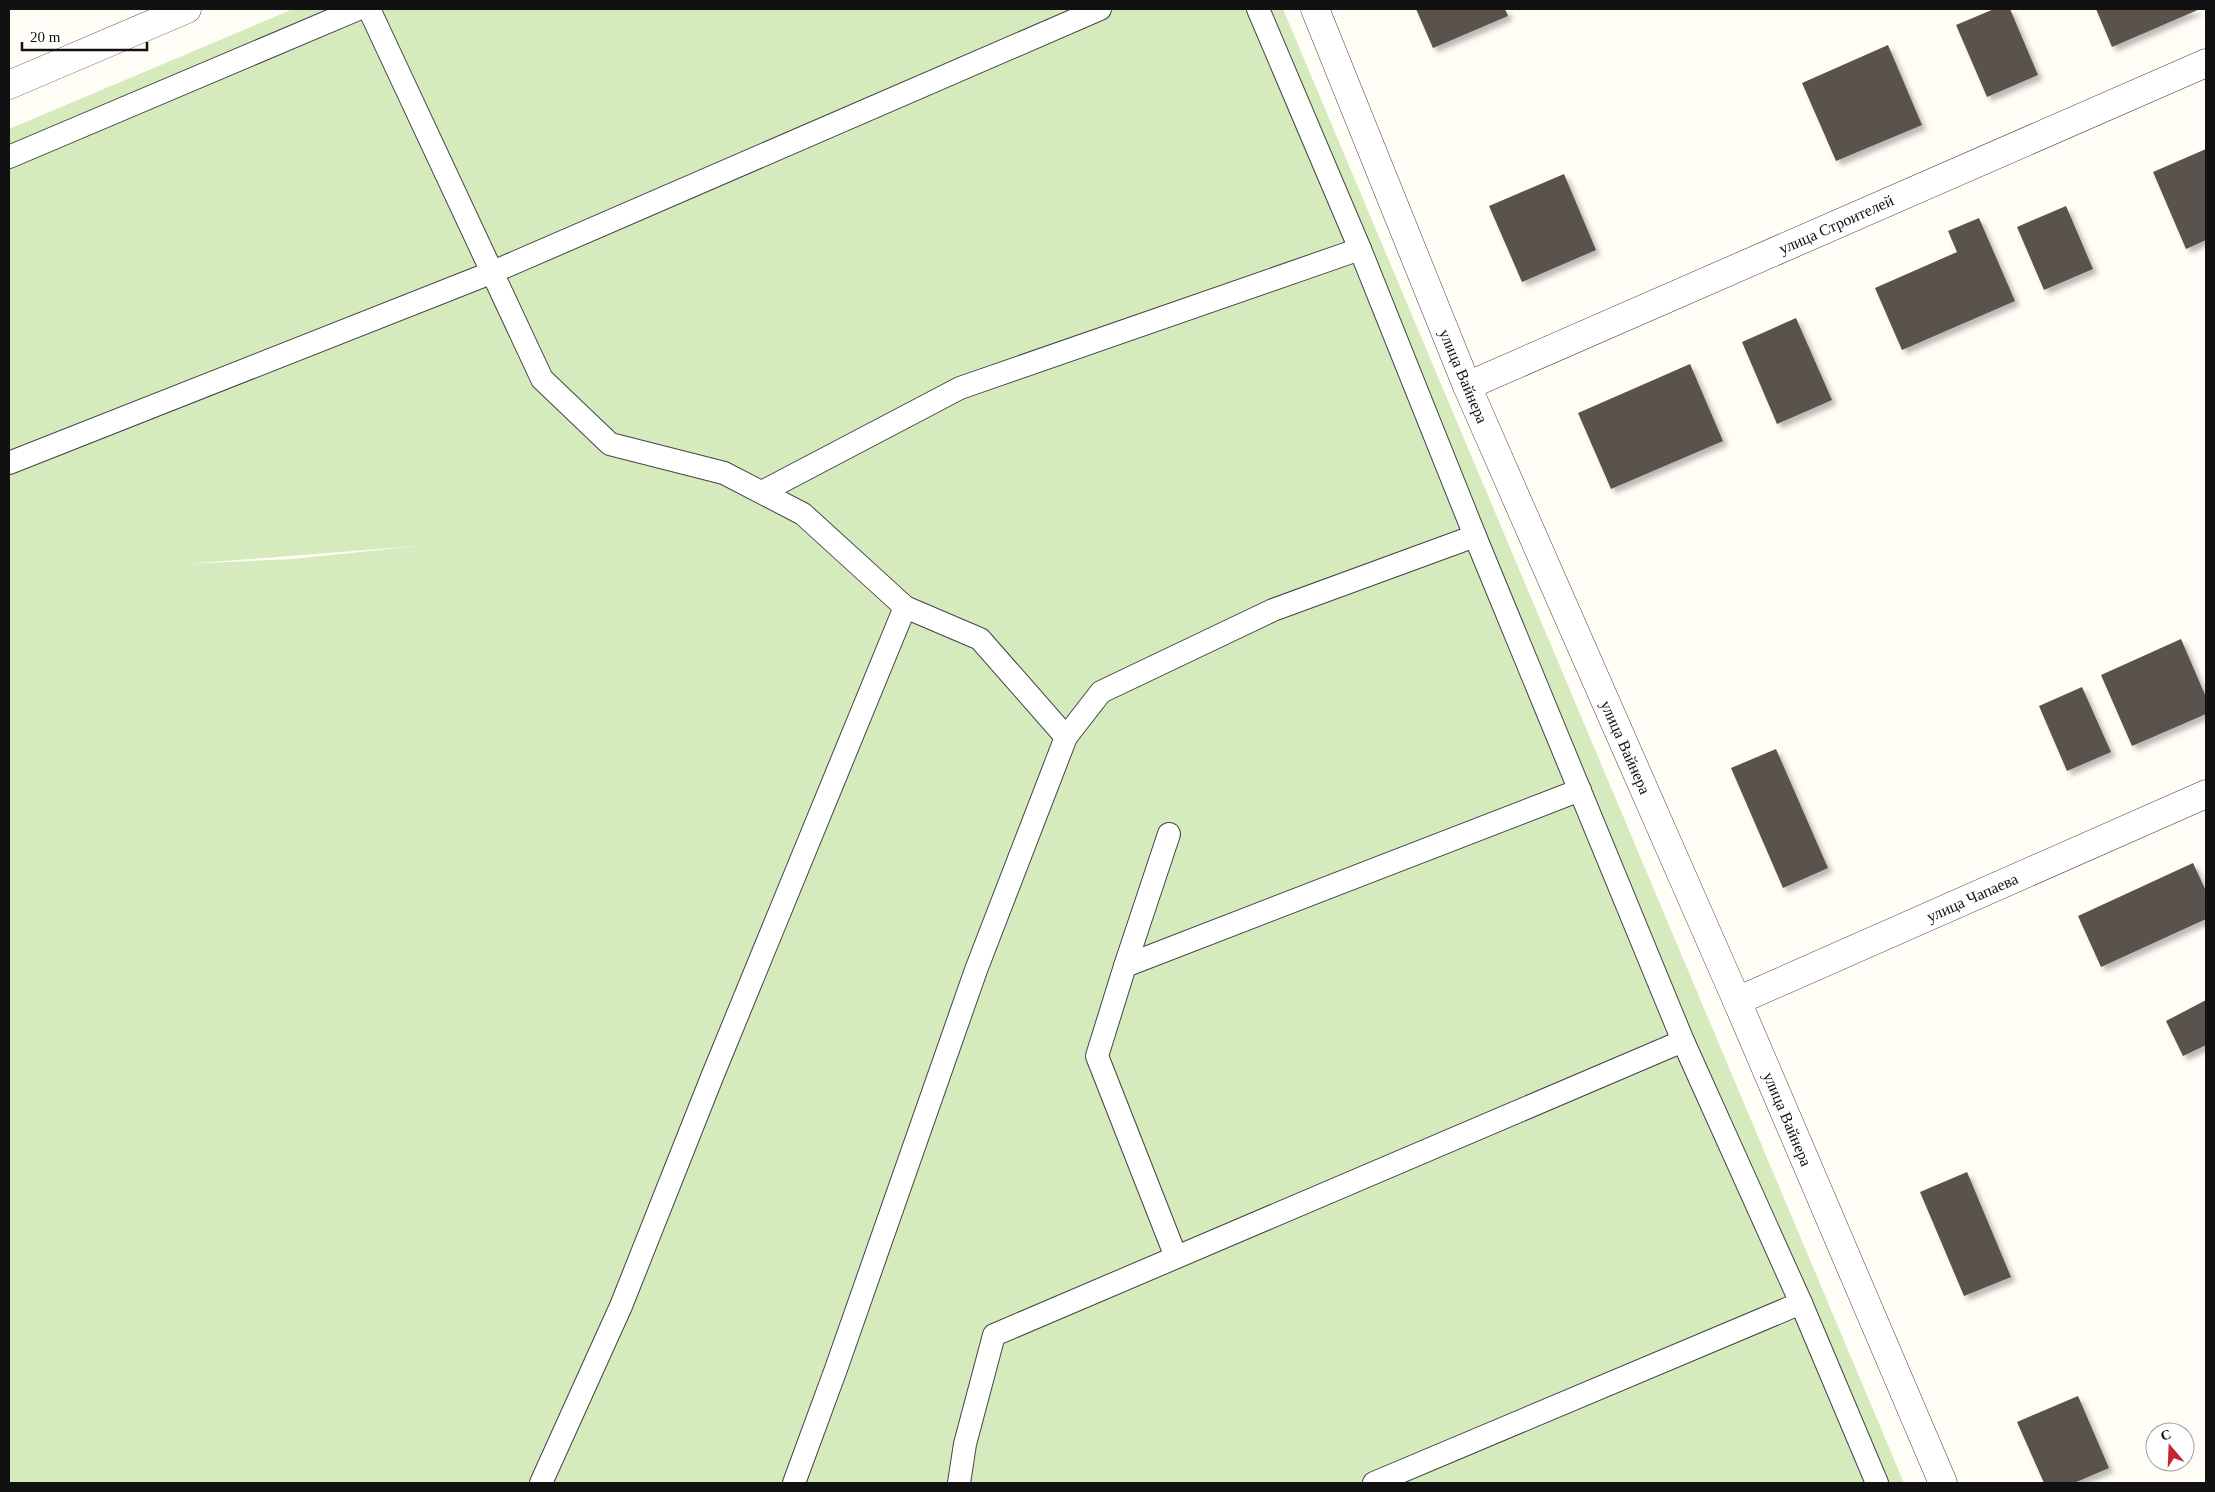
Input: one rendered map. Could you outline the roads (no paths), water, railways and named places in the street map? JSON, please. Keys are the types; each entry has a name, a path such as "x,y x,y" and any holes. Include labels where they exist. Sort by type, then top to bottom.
{"street":[{"path":"9,85 187,9"},
{"name":"улица Вайнера","path":"1315,9 1467,386 1737,1001 1943,1483"},
{"name":"улица Строителей","path":"1467,386 2206,63"},
{"name":"улица Чапаева","path":"1737,1001 2206,794"}],"lane":[{"path":"9,157 358,9"},
{"path":"369,9 542,378 610,444 724,473 803,514 905,607 980,639 1066,737"},
{"path":"9,463 492,272 1100,9"},
{"path":"1258,9 1360,249 1474,536 1684,1041 1801,1303 1877,1483"},
{"path":"762,492 960,388 1360,249"},
{"path":"794,1483 976,970 1066,737 1101,692 1273,610 1474,536"},
{"path":"542,1483 621,1306 712,1077 905,607"},
{"path":"1125,966 1580,790"},
{"path":"1168,834 1097,1056 1176,1257"},
{"path":"958,1483 994,1335 1684,1041"},
{"path":"1374,1483 1801,1303"}]}
